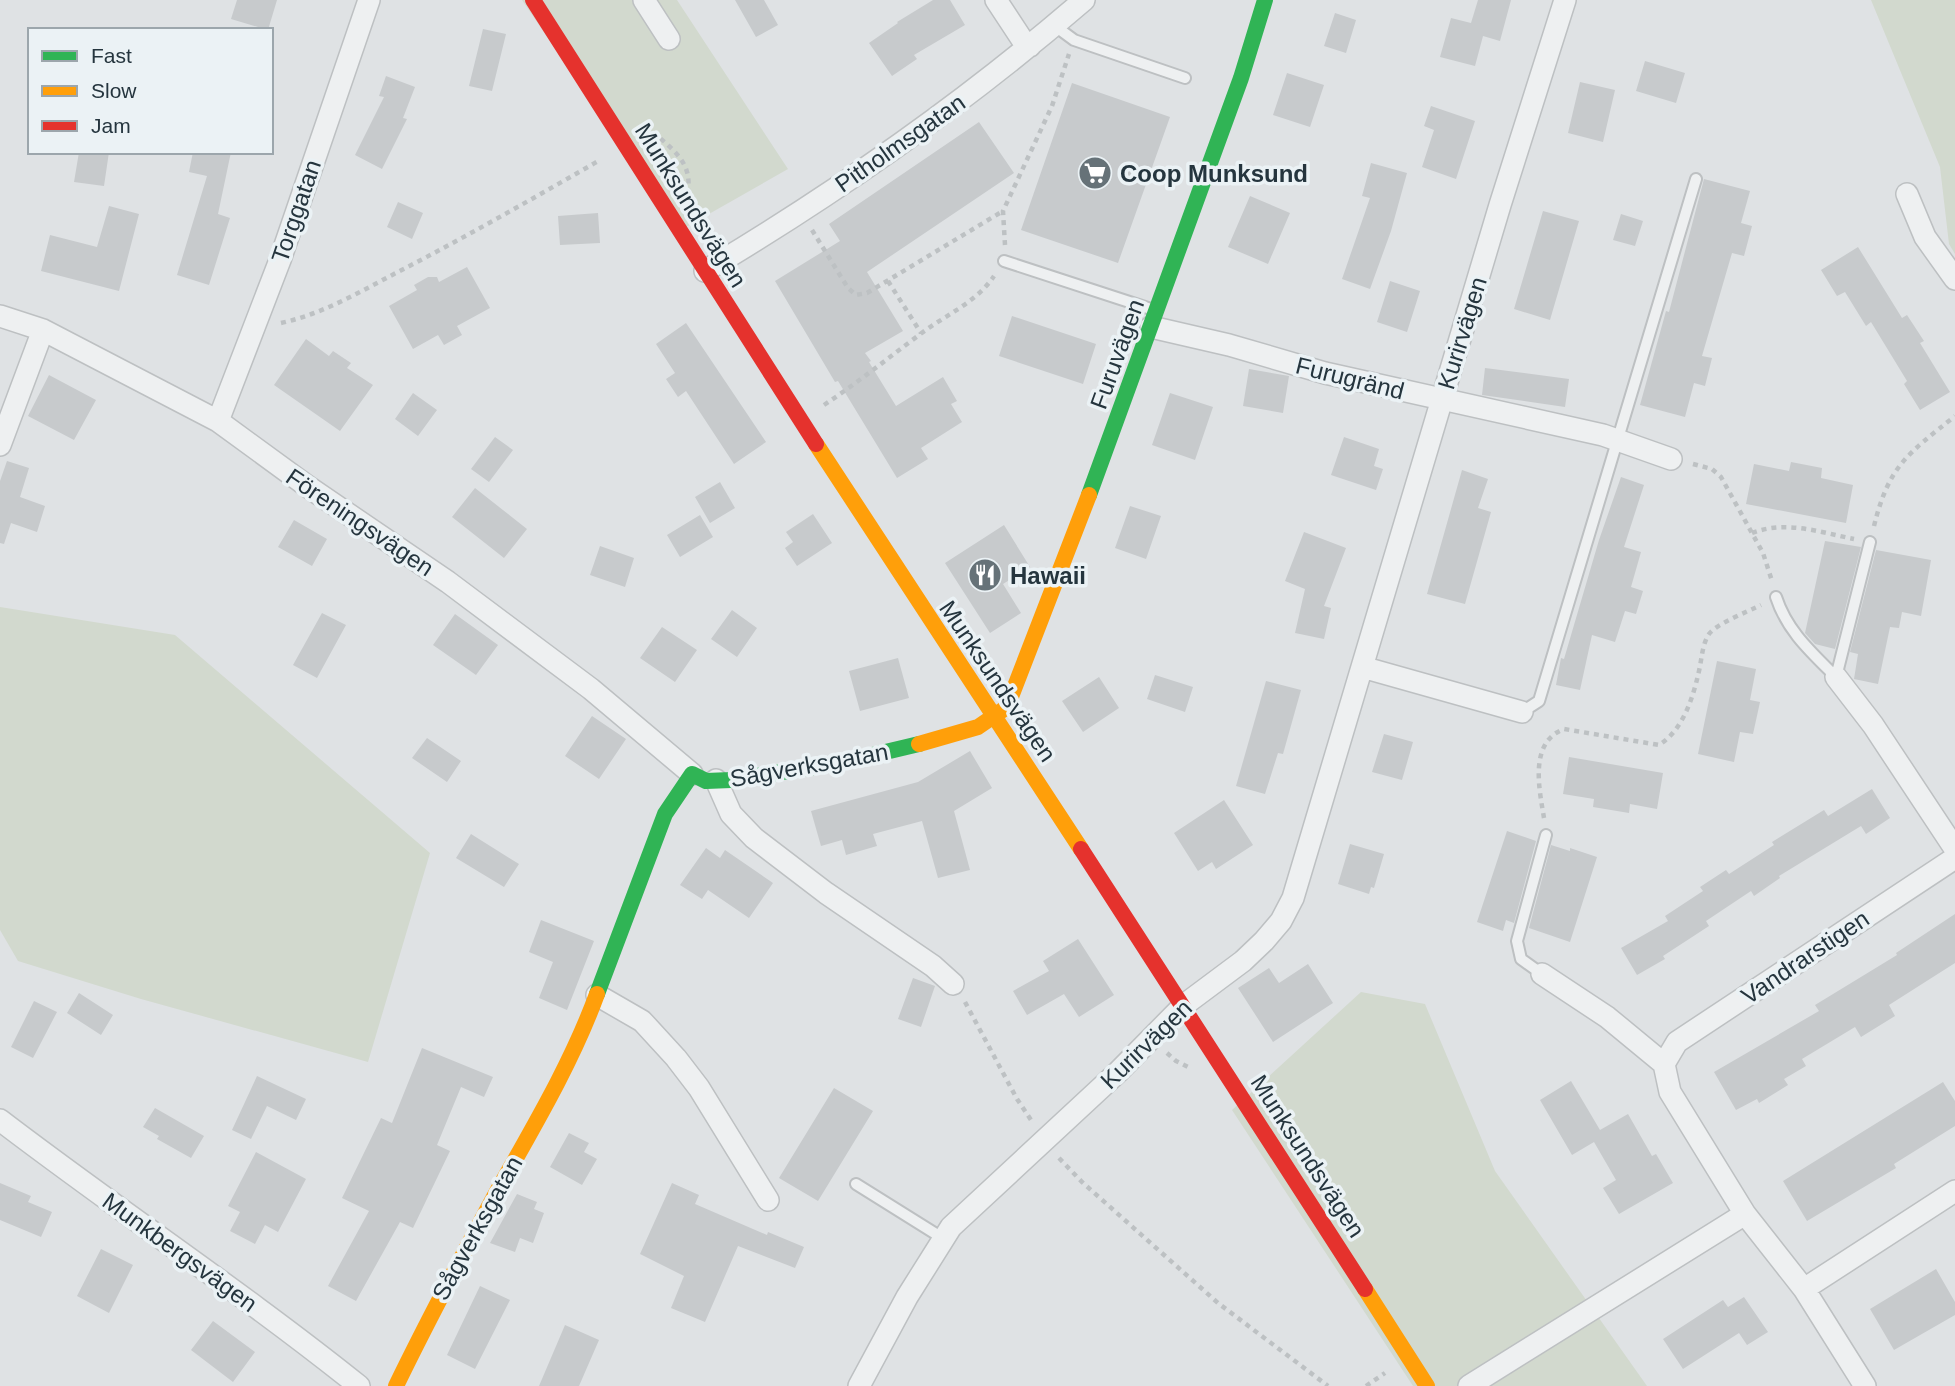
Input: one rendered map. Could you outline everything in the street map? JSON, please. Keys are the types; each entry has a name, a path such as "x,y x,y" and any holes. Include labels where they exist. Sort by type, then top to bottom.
{"street":[{"name":"Torggatan","path":"218,421 280,260 369,0"},
{"name":"Munksundsvägen","path":"533,0 800,421 1184,1005 1427,1386"},
{"path":"644,0 669,39"},
{"path":"996,0 1023,41 1030,46"},
{"name":"Pitholmsgatan","path":"705,271 800,212 914,135 1030,46 1084,0"},
{"name":"Furuvägen","path":"996,716 1007,707 1014,692 1154,319 1241,78 1265,0"},
{"name":"Kurirvägen","path":"859,1386 907,1297 951,1227 1118,1072 1184,1005 1242,961 1281,921 1293,898 1500,205 1565,0"},
{"path":"1907,194 1925,237 1955,279"},
{"name":"Föreningsvägen","path":"0,316 43,330 218,421 307,486 448,582 591,688 692,774"},
{"name":"Furugränd","path":"1154,319 1229,345 1325,373 1603,435 1671,459"},
{"path":"0,445 43,330"},
{"path":"1362,667 1522,712"},
{"path":"1836,677 1873,725 1955,849"},
{"name":"Sågverksgatan","path":"396,1386 441,1293 537,1121 589,1016 665,814 692,774 706,780 731,780 839,763 963,733 996,716"},
{"path":"716,780 731,814 754,838 826,893 933,966 953,984"},
{"name":"Vandrarstigen","path":"1664,1064 1677,1042 1955,858"},
{"path":"1542,974 1607,1017 1664,1064 1670,1092 1745,1214 1804,1289 1865,1386"},
{"path":"597,995 642,1021 676,1058 699,1088 768,1200"},
{"name":"Munkbergsvägen","path":"0,1120 123,1212 229,1286 359,1386"},
{"path":"1804,1289 1955,1191"},
{"path":"1469,1386 1745,1214"}],"lane":[{"path":"1055,26 1074,40 1185,78"},
{"path":"1522,712 1539,701 1696,179"},
{"path":"1004,261 1098,289 1154,319"},
{"path":"1836,677 1870,542"},
{"path":"1776,597 1787,624 1836,677"},
{"path":"1542,974 1521,959 1517,941 1546,835"},
{"path":"856,1184 944,1239"}],"path":[{"path":"800,421 860,382 921,333 985,290 1004,261 1003,211 1052,106 1074,40"},
{"path":"653,132 683,160 688,172 688,196"},
{"path":"253,329 297,320 338,303 501,217 604,157"},
{"path":"800,212 848,288 856,295 867,293 888,281 1003,211"},
{"path":"888,281 921,333"},
{"path":"1752,533 1770,527 1798,528 1870,542 1880,500 1894,471 1903,460 1955,416"},
{"path":"1546,835 1539,764 1544,744 1551,734 1564,729 1659,745 1671,738 1683,719 1694,689 1703,647 1710,632 1776,597 1768,566 1721,477 1703,466 1671,459"},
{"path":"953,984 1017,1099 1044,1140 1082,1182 1218,1303 1328,1386"}],"shaded area":[{"path":"522,0 677,0 788,169 679,231"},
{"path":"1871,0 1955,0 1955,254 1949,244 1940,167"},
{"path":"0,607 175,635 430,853 368,1062 141,999 18,961 0,930"},
{"path":"1361,992 1425,1004 1495,1171 1647,1386 1413,1386 1232,1110"}],"building":[{"path":"237,0 277,0 269,28 231,19"},
{"path":"735,0 764,0 778,25 756,37"},
{"path":"933,0 950,0 965,25 914,55 917,59 892,76 869,43"},
{"path":"1478,0 1511,0 1500,41 1483,36 1475,66 1440,57 1451,18 1471,23"},
{"path":"1335,13 1356,20 1346,53 1324,46"},
{"path":"483,29 506,34 492,91 469,86"},
{"path":"1645,61 1685,73 1676,103 1636,91"},
{"path":"1287,73 1324,85 1310,127 1273,115"},
{"path":"386,76 415,87 403,118 407,119 382,169 355,155 384,97 379,96"},
{"path":"1580,82 1615,90 1603,142 1568,133"},
{"name":"Coop Munksund","path":"1072,83 1170,117 1118,263 1021,230"},
{"path":"1431,106 1475,121 1456,179 1422,167 1434,130 1424,126"},
{"path":"979,122 1014,173 867,272 903,331 865,353 896,406 943,377 957,401 951,404 962,422 921,448 928,459 897,478 838,381 835,382 775,281 840,241 829,224"},
{"path":"79,154 109,154 104,186 74,182"},
{"path":"193,154 231,154 218,214 230,218 209,285 177,275 207,176 189,172"},
{"path":"1371,163 1407,173 1391,231 1370,289 1342,279 1370,198 1362,196"},
{"path":"1704,179 1750,191 1741,223 1752,226 1744,256 1732,253 1702,356 1712,358 1705,386 1694,383 1685,417 1640,405 1666,311 1669,312"},
{"path":"1250,196 1290,213 1268,264 1228,247"},
{"path":"398,202 423,213 412,239 387,227"},
{"path":"109,206 139,214 119,291 41,271 50,235 97,247"},
{"path":"1543,211 1579,221 1550,320 1514,309"},
{"path":"598,213 600,243 560,245 558,216"},
{"path":"1621,214 1643,221 1635,246 1613,240"},
{"path":"1858,247 1902,318 1907,315 1924,341 1920,343 1950,392 1920,410 1904,384 1907,381 1871,322 1866,326 1845,292 1837,296 1821,270"},
{"path":"467,267 490,308 457,326 462,335 444,345 438,335 413,349 389,306 417,290 414,285 428,277 437,277 439,282"},
{"path":"1390,281 1420,291 1407,332 1377,322"},
{"path":"1012,316 1096,344 1083,384 999,356"},
{"path":"686,323 766,442 734,464 686,391 678,397 666,379 675,373 656,344"},
{"path":"306,339 329,356 333,351 351,363 347,368 373,385 340,431 274,385"},
{"path":"1485,368 1569,379 1565,407 1482,395"},
{"path":"1249,369 1289,376 1283,413 1243,406"},
{"path":"49,375 96,400 74,440 28,416"},
{"path":"413,393 437,410 418,436 395,419"},
{"path":"1170,393 1213,407 1195,460 1152,445"},
{"path":"495,437 513,450 489,482 471,469"},
{"path":"1344,437 1379,449 1374,466 1383,469 1376,490 1331,475"},
{"path":"7,461 29,468 20,497 45,506 37,532 11,523 4,544 0,543 0,481"},
{"path":"1791,462 1822,468 1821,478 1853,485 1846,523 1746,504 1754,464 1789,471"},
{"path":"1462,470 1488,479 1478,508 1491,512 1465,604 1427,594"},
{"path":"1621,477 1644,485 1624,547 1641,552 1631,587 1643,591 1636,614 1625,611 1615,642 1592,635 1580,690 1556,685 1561,658 1564,659 1599,540"},
{"path":"720,482 735,508 710,523 695,497"},
{"path":"475,488 527,529 504,558 452,517"},
{"path":"1130,506 1161,516 1146,559 1115,548"},
{"path":"813,514 832,543 797,566 785,548 793,542 786,532"},
{"path":"700,515 713,537 680,557 667,535"},
{"path":"294,520 327,539 312,566 278,547"},
{"name":"Hawaii","path":"1004,525 1030,567 1003,584 1021,613 990,633 945,563"},
{"path":"1304,532 1346,548 1324,606 1331,608 1324,639 1295,633 1305,589 1285,581"},
{"path":"1825,541 1861,547 1835,649 1815,644 1805,633"},
{"path":"600,546 634,558 625,587 590,575"},
{"path":"1876,550 1931,560 1921,616 1902,612 1899,628 1890,627 1878,684 1854,679 1858,654 1850,652"},
{"path":"732,610 757,628 737,657 711,639"},
{"path":"322,613 346,625 317,678 293,665"},
{"path":"455,614 498,645 476,675 433,645"},
{"path":"662,627 697,650 675,682 640,658"},
{"path":"898,658 909,698 860,711 849,671"},
{"path":"1717,661 1756,669 1750,700 1760,702 1753,734 1740,732 1734,762 1698,754"},
{"path":"1155,675 1193,687 1185,712 1147,699"},
{"path":"1099,677 1119,708 1083,732 1062,701"},
{"path":"1266,681 1301,690 1283,754 1278,753 1265,794 1236,786"},
{"path":"592,716 626,739 599,779 565,756"},
{"path":"1384,734 1413,742 1402,780 1372,772"},
{"path":"427,738 461,761 447,782 412,758"},
{"path":"970,751 992,788 954,811 970,870 938,878 922,821 873,834 877,846 846,855 842,840 821,846 811,811 918,782"},
{"path":"1569,757 1663,773 1657,809 1630,804 1629,813 1593,807 1594,799 1563,794"},
{"path":"1872,789 1890,818 1866,834 1861,826 1779,876 1780,878 1754,896 1751,891 1706,921 1709,926 1663,956 1665,959 1637,975 1621,948 1668,921 1665,916 1703,891 1700,887 1726,870 1729,874 1774,845 1772,842 1824,810 1828,816"},
{"path":"1224,800 1253,845 1216,869 1212,862 1198,871 1174,833"},
{"path":"1507,831 1536,841 1514,923 1506,920 1503,931 1477,922"},
{"path":"471,834 519,864 504,887 456,858"},
{"path":"1350,844 1384,854 1374,888 1371,887 1369,894 1338,884"},
{"path":"1551,845 1597,857 1570,942 1529,928"},
{"path":"706,848 720,858 725,850 773,883 749,918 708,890 702,899 680,885"},
{"path":"1955,914 1955,963 1889,1005 1895,1016 1861,1037 1855,1027 1802,1059 1806,1066 1784,1079 1788,1085 1759,1103 1757,1099 1736,1110 1714,1072 1819,1011 1815,1005 1897,955 1896,953"},
{"path":"541,920 594,941 567,1010 539,998 553,962 529,952"},
{"path":"1078,939 1114,995 1079,1017 1064,994 1027,1015 1013,991 1049,971 1043,961"},
{"path":"1308,964 1333,1003 1273,1042 1238,988 1269,968 1279,983"},
{"path":"913,978 935,986 921,1027 898,1019"},
{"path":"79,993 113,1015 101,1035 67,1013"},
{"path":"34,1001 57,1012 33,1058 11,1047"},
{"path":"422,1048 493,1077 484,1097 461,1087 437,1145 450,1151 413,1228 400,1222 356,1301 328,1286 369,1211 342,1198 381,1118 392,1123"},
{"path":"257,1076 306,1099 296,1120 267,1106 251,1139 232,1130"},
{"path":"1571,1081 1600,1130 1628,1114 1652,1156 1656,1154 1673,1183 1619,1214 1603,1188 1616,1180 1594,1142 1572,1155 1540,1100"},
{"path":"1943,1082 1955,1101 1955,1126 1894,1164 1896,1168 1807,1221 1783,1181"},
{"path":"834,1088 873,1111 818,1201 779,1178"},
{"path":"155,1108 204,1136 191,1158 157,1139 159,1136 143,1127"},
{"path":"569,1133 589,1143 584,1152 597,1159 582,1185 550,1167"},
{"path":"256,1152 306,1179 278,1232 265,1225 255,1244 230,1231 240,1212 228,1206"},
{"path":"0,1183 31,1196 28,1202 52,1212 41,1237 0,1220"},
{"path":"672,1183 699,1195 695,1204 767,1235 768,1232 804,1247 795,1268 738,1246 705,1322 671,1308 684,1276 640,1254"},
{"path":"517,1194 537,1202 534,1209 544,1213 533,1243 520,1238 515,1252 490,1243"},
{"path":"101,1249 133,1265 109,1313 77,1296"},
{"path":"1936,1269 1955,1302 1955,1315 1894,1350 1870,1309"},
{"path":"480,1286 510,1300 475,1369 447,1355"},
{"path":"1744,1297 1768,1332 1747,1345 1739,1333 1683,1369 1663,1339 1723,1300 1728,1307"},
{"path":"213,1321 255,1352 233,1382 191,1350"},
{"path":"565,1325 599,1340 579,1386 539,1386"}],"traffic: fast":[{"path":"1089,495 1241,78 1265,0"},
{"path":"597,994 665,814 692,774 706,781 731,780 839,763 919,744"}],"traffic: slow":[{"path":"816,444 1081,849"},
{"path":"919,744 978,727 1007,707 1089,495"},
{"path":"396,1386 469,1244 563,1072 597,994"},
{"path":"1365,1289 1427,1386"}],"traffic: jam":[{"path":"533,0 816,444"},
{"path":"1081,849 1365,1289"}],"place":[{"name":"Coop Munksund","path":"1095,173"},
{"name":"Hawaii","path":"985,575"}]}
